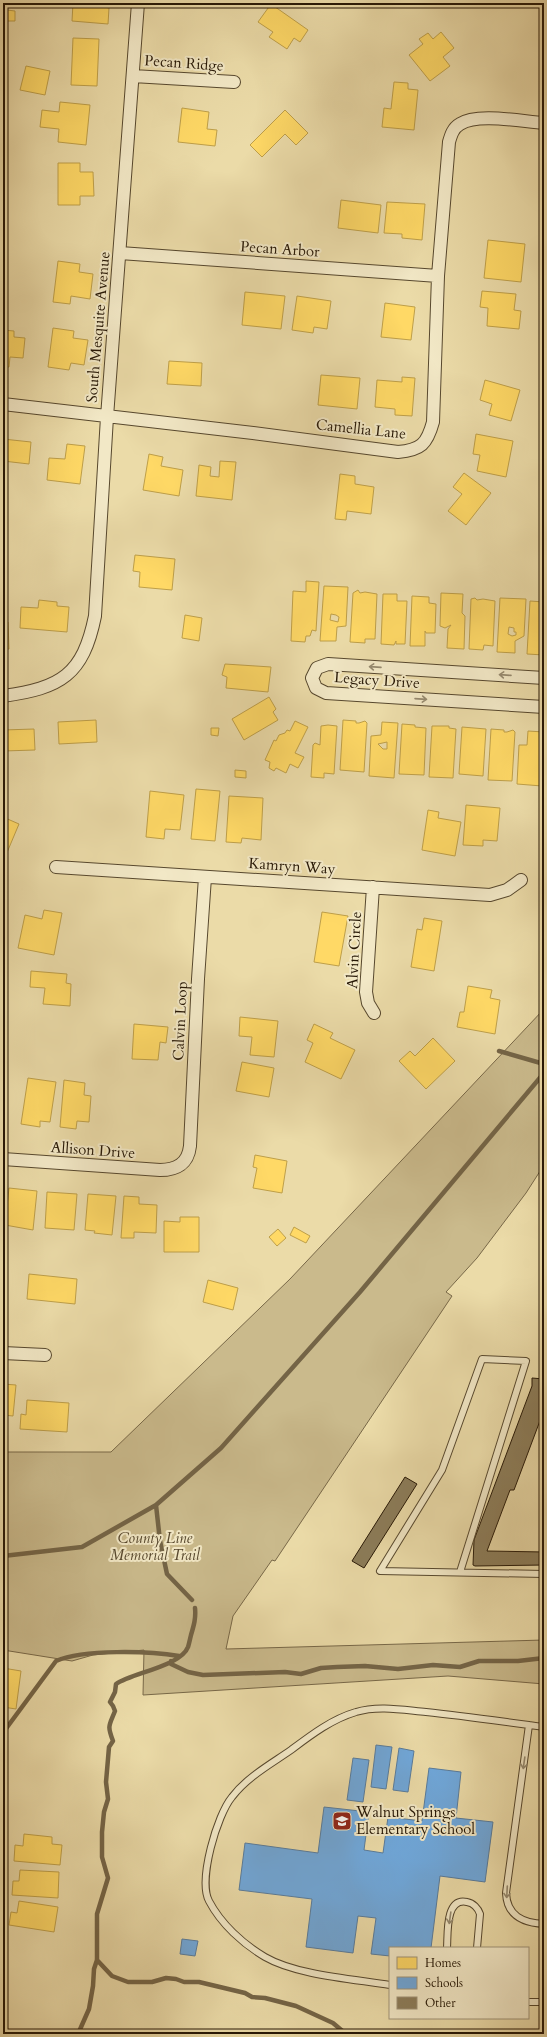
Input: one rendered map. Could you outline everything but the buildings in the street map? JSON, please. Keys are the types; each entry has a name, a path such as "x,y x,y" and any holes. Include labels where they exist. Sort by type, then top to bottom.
{"street":[{"name":"South Mesquite Avenue","path":"3,696 29,692 53,684 73,669 90,639 97,602 107,417 138,3"},
{"name":"Pecan Ridge","path":"133,76 234,82"},
{"name":"Camellia Lane","path":"3,404 253,433 398,452 416,449 423,444 428,437 433,422 438,276 448,142 451,134 460,124 473,119 544,123"},
{"name":"Pecan Arbor","path":"120,254 438,276"},
{"name":"Legacy Drive","path":"544,678 328,664 317,668 312,678 316,688 326,693 544,707"},
{"name":"Kamryn Way","path":"56,867 490,895 507,890 521,880"},
{"name":"Calvin Loop","path":"181,1165 189,1152 190,1146 198,979 205,877"},
{"name":"Alvin Circle","path":"373,887 366,992 368,1003 374,1013"},
{"name":"Allison Drive","path":"3,1159 160,1170 175,1169 181,1165"},
{"path":"3,1353 45,1355"}],"lane":[{"path":"460,1572 526,1361 482,1360 442,1470 380,1571 544,1574"},
{"path":"389,1984 292,1969 264,1957 243,1942 220,1917 208,1900 206,1882 212,1841 222,1813 231,1798 243,1784 323,1727 356,1712 368,1709 411,1711 544,1727"},
{"path":"529,1725 506,1893 507,1904 513,1913 524,1922 544,1924"},
{"path":"447,1947 450,1912 454,1905 459,1901 468,1902 478,1909 480,1914 477,1947"},
{"path":"529,2002 544,2002"}],"green space":[{"name":"County Line Memorial Trail","path":"544,1009 544,1165 526,1193 477,1258 446,1292 452,1296 275,1561 272,1560 233,1616 226,1649 544,1640 544,1684 448,1676 143,1695 144,1650 93,1655 72,1661 3,1650 3,1452 111,1452 290,1279"}],"waterway":[{"path":"499,1051 544,1064"},
{"path":"3,1556 82,1547 156,1505 221,1448 360,1292 544,1073"},
{"path":"156,1505 160,1541 167,1574 192,1600"},
{"path":"78,2034 89,2009 94,1969 97,1960 97,1914 108,1878 102,1857 102,1832 104,1812 108,1799 106,1782 109,1747 113,1741 110,1726 115,1711 110,1702 115,1692 116,1684 166,1664 184,1654 188,1647 193,1628 195,1608"},
{"path":"5,1730 56,1661 83,1654 117,1652 179,1656"},
{"path":"171,1661 171,1664 188,1672 203,1675 285,1672 301,1674 321,1668 365,1666 398,1669 433,1665 460,1667 479,1661 518,1661 544,1658"},
{"path":"97,1960 112,1976 128,1982 152,1982 166,1978 184,1982 199,1982 245,1993 252,1997 265,1998 296,2006 333,2023 346,2034"}],"place":[{"name":"Walnut Springs Elementary School","path":"342,1821"}]}
